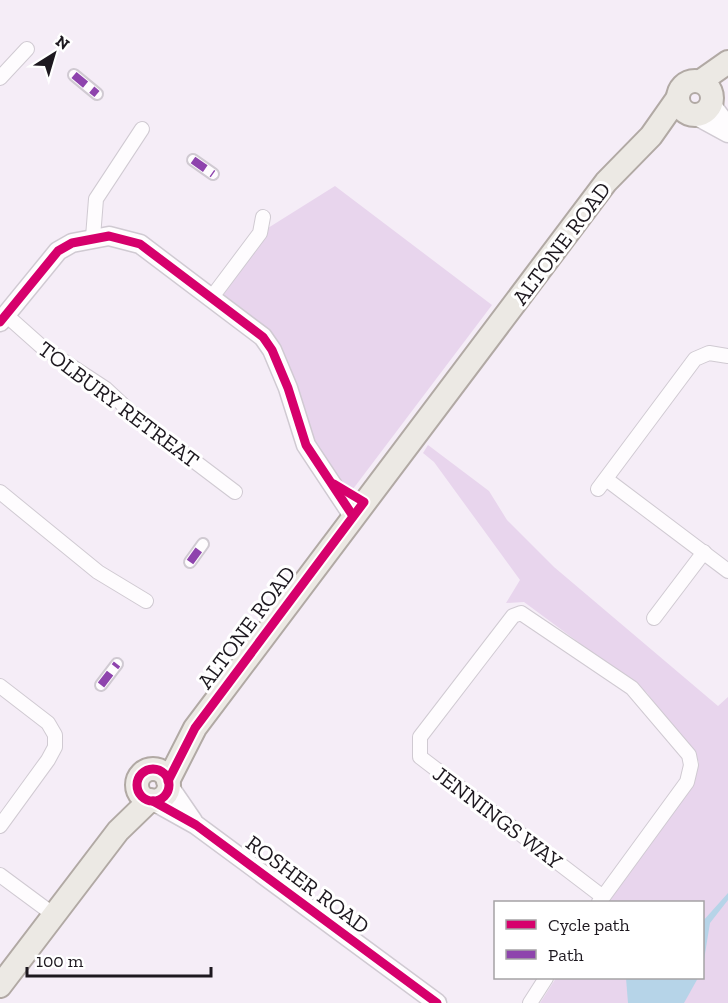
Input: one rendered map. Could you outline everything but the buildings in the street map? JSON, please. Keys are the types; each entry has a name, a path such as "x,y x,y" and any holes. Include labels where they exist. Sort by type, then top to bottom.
{"main road":[{"name":"ALTONE ROAD","path":"698,101 728,62"},
{"name":"ALTONE ROAD","path":"0,986 118,831 155,787 195,728 358,509 606,182 651,136 698,101 728,71"}],"street":[{"path":"0,78 27,49"},
{"path":"74,75 98,94"},
{"path":"698,101 728,127"},
{"path":"698,101 728,133"},
{"path":"93,237 96,199 142,129"},
{"path":"193,160 213,174"},
{"path":"212,297 260,233 263,217"},
{"path":"3,319 58,251 72,243 93,237 109,236 140,244 252,326 272,350 288,388 306,445 334,484 358,509"},
{"name":"TOLBURY RETREAT","path":"3,319 106,389 136,417 235,492"},
{"path":"728,356 709,353 695,359 602,484 704,552 728,571"},
{"path":"0,492 74,554 146,601"},
{"path":"190,562 203,544"},
{"path":"654,618 704,552"},
{"name":"JENNINGS WAY","path":"521,613 632,688 665,724 689,755 691,765 687,782 601,900 420,757 420,737 513,616 521,613"},
{"path":"101,685 117,664"},
{"path":"0,686 48,723 55,735 54,747 48,760 0,826"},
{"name":"ROSHER ROAD","path":"155,787 196,825 437,1003"},
{"path":"0,875 54,915"},
{"path":"530,1003 545,979"}],"shaded area":[{"path":"335,186 492,305 350,493 334,484 278,364 212,297 260,233"},
{"path":"428,445 489,491 507,520 554,567 718,706 728,697 728,1003 540,1003 555,979 704,979 704,901 606,901 694,780 699,762 647,693 524,602 506,603 520,580 434,462 423,453"}],"water":[{"path":"728,893 728,900 710,923 704,960 704,920"},
{"path":"626,979 697,979 684,1003 628,1003"}],"marked path":[{"path":"74,75 97,94"},
{"path":"193,160 213,174"},
{"path":"190,562 203,544"},
{"path":"101,685 117,664"}],"cycle path":[{"path":"0,322 58,251 72,243 109,236 140,244 263,337 272,350 288,388 306,445 353,516"},
{"path":"168,781 195,728 364,502 334,484"},
{"path":"153,769 164,774 169,785 164,796 153,801 142,796 137,785 142,774 153,769"},
{"path":"153,801 196,825 437,1003"}]}
